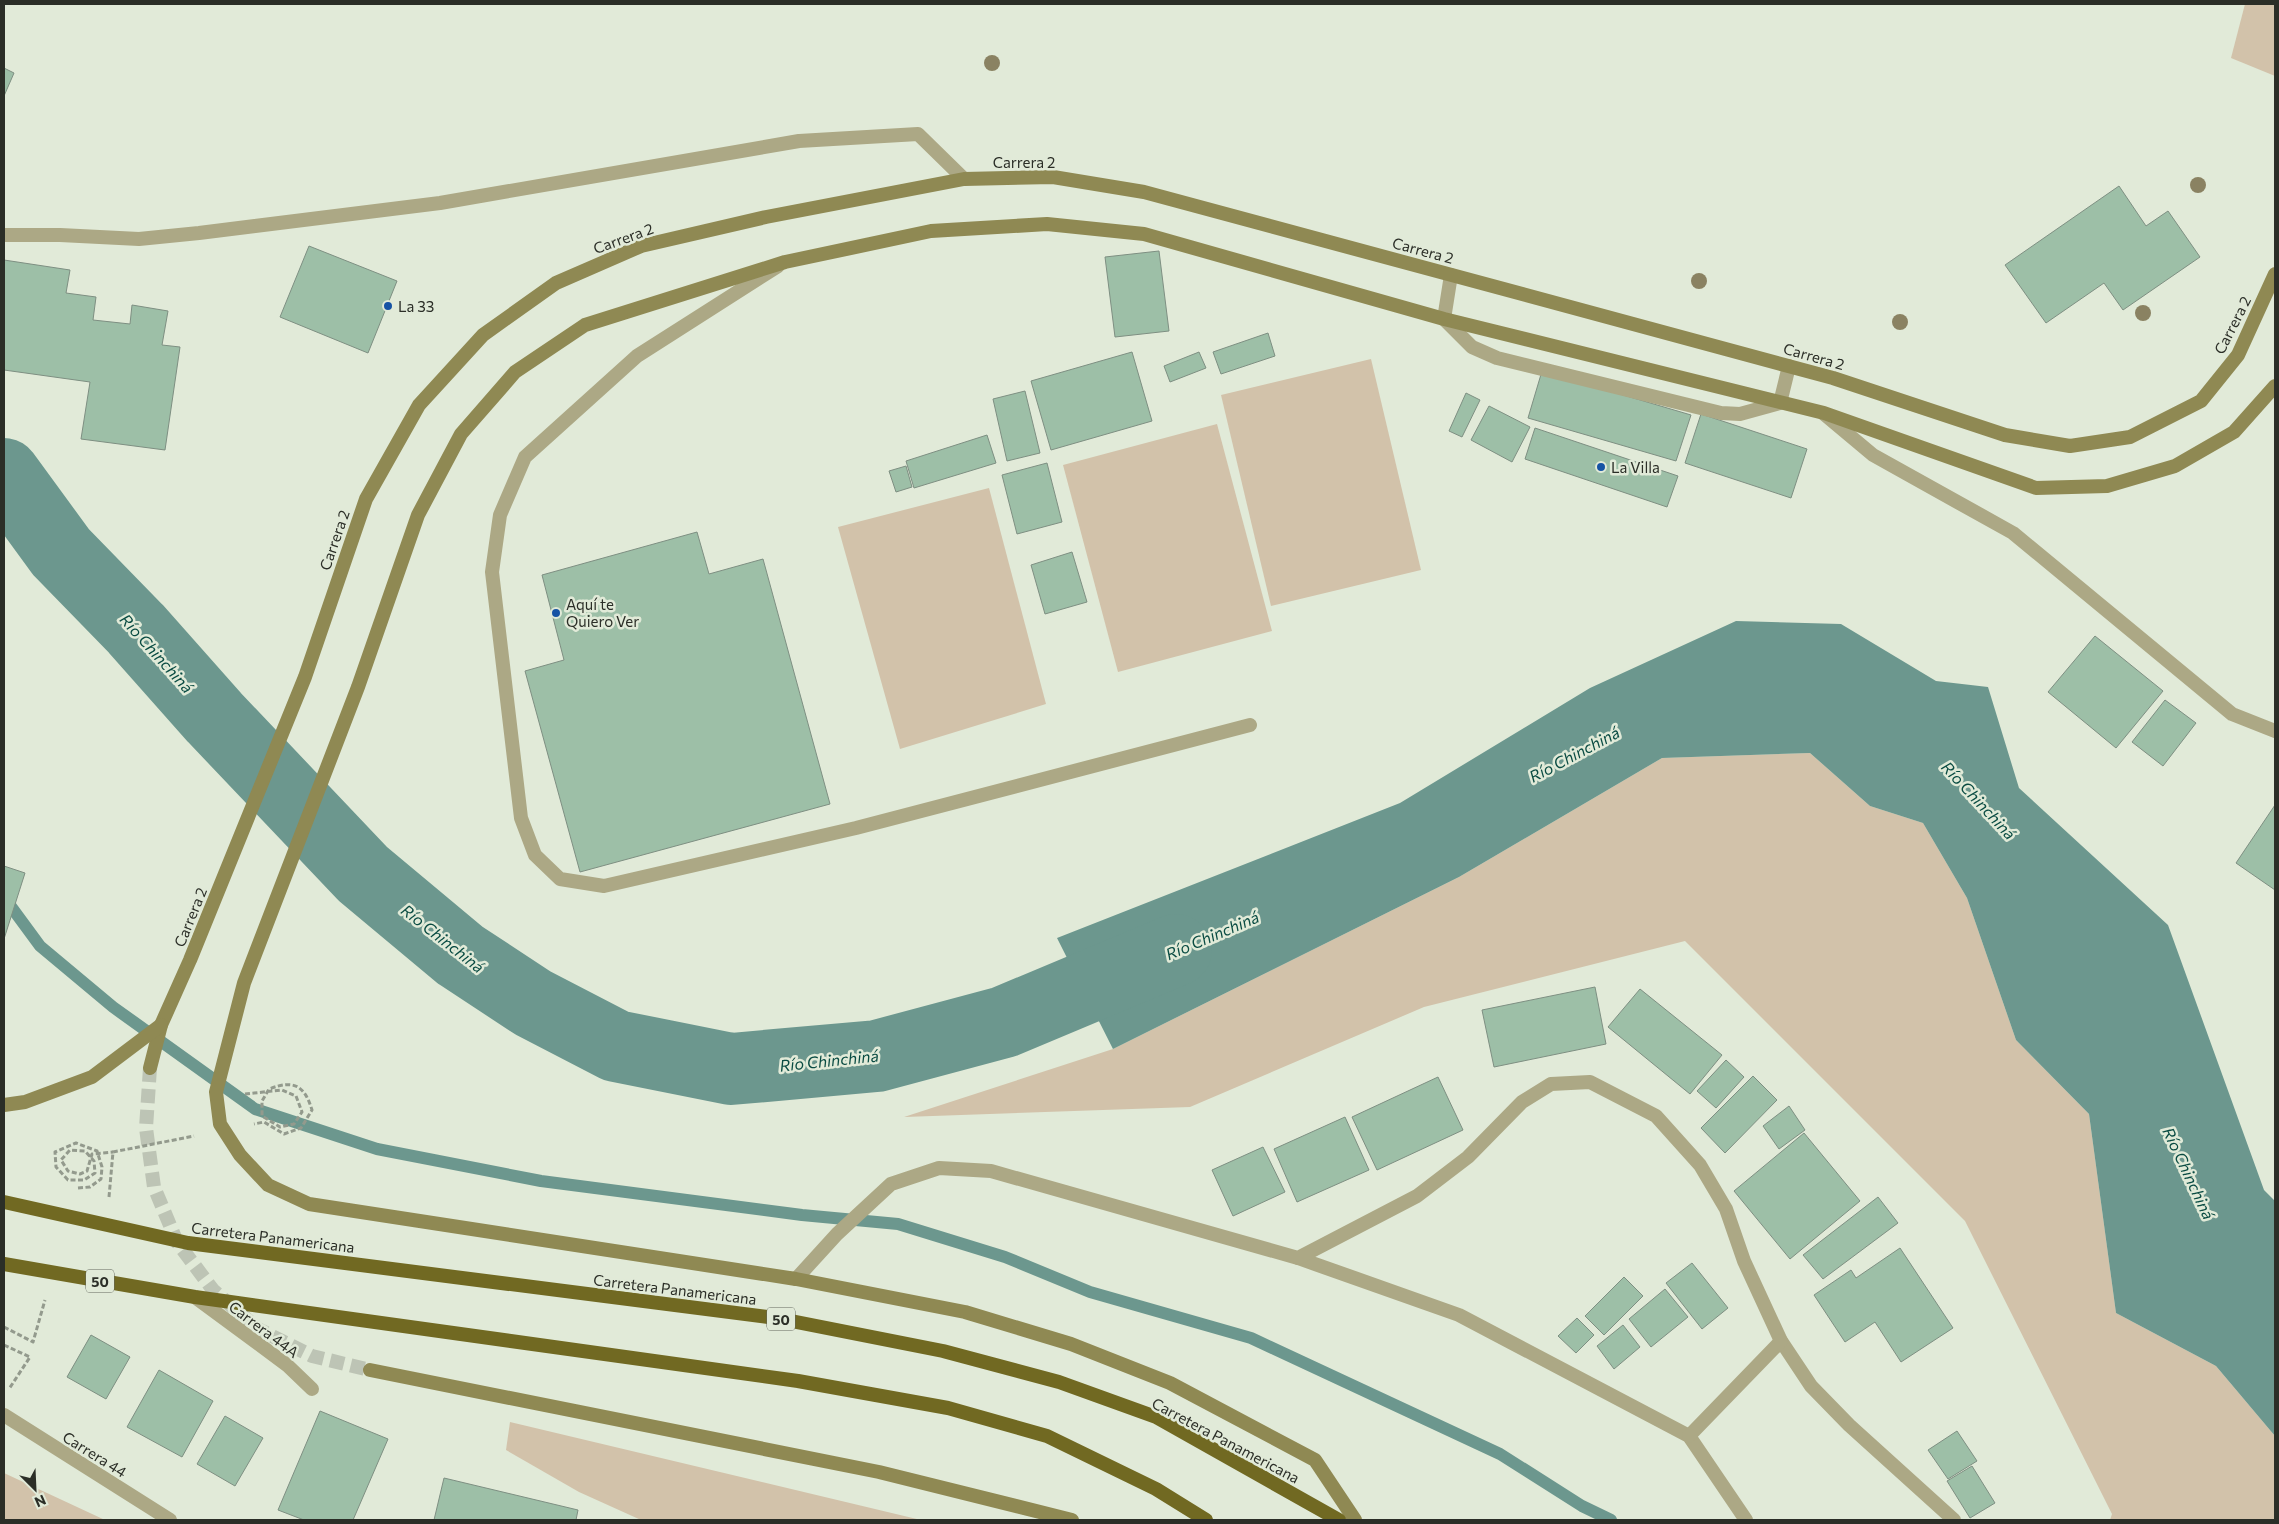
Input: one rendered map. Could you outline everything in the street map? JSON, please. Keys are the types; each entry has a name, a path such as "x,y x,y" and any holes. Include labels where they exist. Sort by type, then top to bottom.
{"highway":[{"name":"Carretera Panamericana","path":"4,1202 188,1243 776,1318 944,1351 1059,1382 1156,1417 1339,1520"},
{"name":"50","path":"4,1264 195,1297 788,1380 948,1408 1047,1436 1156,1489 1206,1520"}],"main road":[{"name":"Carrera 2","path":"150,1068 161,1025 190,960 304,677 366,499 419,405 483,335 556,283 641,246 766,216 964,179 1053,176 1144,192 1833,378 2004,436 2070,446 2130,437 2201,401 2238,355 2275,274"},
{"path":"1355,1520 1315,1460 1170,1383 1071,1344 965,1312 796,1279 309,1204 268,1185 240,1155 220,1124 216,1092 244,983 358,687 418,515 461,434 515,372 585,325 785,262 931,232 1047,224 1144,234 1444,319 1824,413 2036,488 2107,486 2175,466 2234,432 2275,386"},
{"path":"4,1105 25,1102 92,1077 161,1025"},
{"path":"370,1370 879,1472 1072,1520"}],"street":[{"path":"4,235 60,235 140,239 199,233 440,203 799,141 849,138 918,134 964,179"},
{"path":"785,262 630,363 525,457 500,515 492,572 521,818 535,854 560,879 604,886 856,828 1250,725"},
{"path":"1451,275 1444,319 1472,347 1506,361 1721,413 1740,414 1780,403 1788,366"},
{"path":"1824,413 1873,455 2013,533 2232,714 2275,731"},
{"path":"1298,1258 1417,1196 1468,1157 1522,1102 1551,1084 1590,1082 1656,1116 1700,1165 1726,1209 1744,1261 1781,1341 1811,1386 1850,1425 1954,1520"},
{"path":"796,1279 837,1234 891,1184 939,1168 991,1171 1298,1258 1459,1315 1689,1436 1746,1520"},
{"name":"Carrera 44A","path":"195,1297 287,1365 312,1389"},
{"path":"1689,1436 1781,1341"},
{"name":"Carrera 44","path":"4,1415 170,1520"}],"path":[{"path":"217,1097 282,1090"},
{"path":"80,1174 87,1171 92,1154 112,1152"},
{"path":"4,1327 33,1342"},
{"path":"4,1345 30,1357 4,1398"}],"shaded area":[{"path":"2245,4 2275,4 2275,76 2231,58"},
{"path":"1371,359 1421,570 1271,606 1221,395"},
{"path":"1217,424 1272,631 1118,672 1063,465"},
{"path":"989,488 1046,704 900,749 838,527"},
{"path":"1810,753 1870,806 1923,823 1967,898 2016,1040 2089,1114 2116,1313 2216,1366 2275,1436 2275,1520 2110,1520 2112,1514 1965,1221 1685,941 1424,1007 1190,1107 904,1117 1113,1049 1459,877 1662,758"},
{"path":"510,1422 921,1520 641,1520 579,1492 506,1450"},
{"path":"4,1473 105,1520 4,1520"}],"water":[{"path":"1736,621 1841,624 1936,681 1988,687 2019,788 2168,925 2264,1190 2275,1201 2275,1436 2216,1366 2116,1313 2089,1114 2016,1040 1967,898 1923,823 1870,806 1810,753 1662,758 1459,877 1113,1049 1057,938 1400,803 1590,688"}],"building":[{"path":"4,68 14,73 4,96"},
{"path":"2119,186 2146,226 2168,211 2200,257 2123,310 2104,283 2046,323 2005,265"},
{"path":"309,246 397,281 368,353 280,317"},
{"path":"1159,251 1169,331 1115,337 1105,257"},
{"path":"4,260 70,270 66,293 96,297 93,320 130,324 132,305 168,311 162,345 180,347 165,450 81,439 90,382 4,370"},
{"path":"1268,333 1275,356 1221,374 1213,352"},
{"path":"1132,352 1152,421 1051,450 1031,381"},
{"path":"1199,352 1206,368 1170,382 1164,366"},
{"path":"1542,371 1691,415 1676,461 1528,418"},
{"path":"1025,391 1040,453 1007,461 993,399"},
{"path":"1466,393 1480,400 1462,437 1449,431"},
{"path":"1489,406 1530,427 1512,462 1471,440"},
{"path":"1701,414 1807,449 1791,498 1685,463"},
{"name":"La Villa","path":"1535,428 1678,476 1667,507 1525,459"},
{"path":"987,435 996,463 914,488 906,461"},
{"path":"1047,463 1062,522 1017,534 1002,475"},
{"path":"906,466 912,487 896,492 889,471"},
{"path":"697,532 709,574 763,559 830,804 580,872 525,671 564,660 542,575"},
{"path":"1072,552 1087,602 1045,614 1031,565"},
{"path":"2095,636 2163,691 2116,748 2048,692"},
{"path":"2165,700 2196,723 2163,766 2132,742"},
{"path":"2275,805 2275,890 2236,863"},
{"path":"4,866 25,873 4,939"},
{"path":"1595,987 1606,1044 1494,1067 1482,1010"},
{"path":"1640,989 1722,1055 1690,1094 1608,1027"},
{"path":"1726,1060 1744,1077 1716,1108 1697,1091"},
{"path":"1753,1076 1777,1100 1725,1153 1701,1128"},
{"path":"1438,1077 1463,1130 1377,1170 1352,1117"},
{"path":"1789,1106 1805,1130 1779,1149 1763,1126"},
{"path":"1345,1117 1369,1170 1297,1202 1274,1149"},
{"path":"1804,1133 1860,1201 1790,1259 1734,1191"},
{"path":"1263,1147 1285,1192 1233,1216 1212,1170"},
{"path":"1878,1197 1898,1223 1823,1279 1803,1255"},
{"path":"1900,1248 1953,1328 1901,1362 1875,1322 1845,1342 1814,1295 1851,1270 1856,1278"},
{"path":"1692,1263 1728,1308 1702,1329 1666,1283"},
{"path":"1624,1277 1643,1296 1604,1335 1585,1316"},
{"path":"1665,1289 1688,1317 1651,1347 1629,1319"},
{"path":"1577,1318 1594,1335 1576,1353 1558,1336"},
{"path":"1623,1325 1640,1347 1614,1369 1597,1346"},
{"path":"91,1335 130,1357 106,1399 67,1377"},
{"path":"159,1370 213,1401 182,1457 127,1427"},
{"path":"320,1411 388,1439 353,1520 304,1520 278,1510"},
{"path":"225,1416 263,1438 235,1486 197,1464"},
{"path":"1957,1431 1977,1461 1948,1479 1928,1450"},
{"path":"1972,1466 1995,1503 1970,1518 1947,1481"},
{"path":"444,1478 578,1510 576,1520 434,1520"}],"waterway":[{"name":"Río Chinchiná","path":"4,474 61,552 136,629 214,717 363,874 460,955 533,1003 616,1046 731,1069 877,1056 1004,1022 1176,950"},
{"path":"4,897 40,946 113,1007 255,1109 377,1149 541,1181 802,1215 898,1224 1005,1257 1090,1292 1251,1338 1500,1454 1582,1506 1611,1520"}],"tunnel":[{"path":"150,1068 146,1128 154,1187 177,1242 213,1290 258,1329 312,1356 370,1370"}],"place":[{"name":"La 33","path":"388,306"},
{"name":"La Villa","path":"1601,467"},
{"name":"Aquí te Quiero Ver","path":"556,613"}]}
